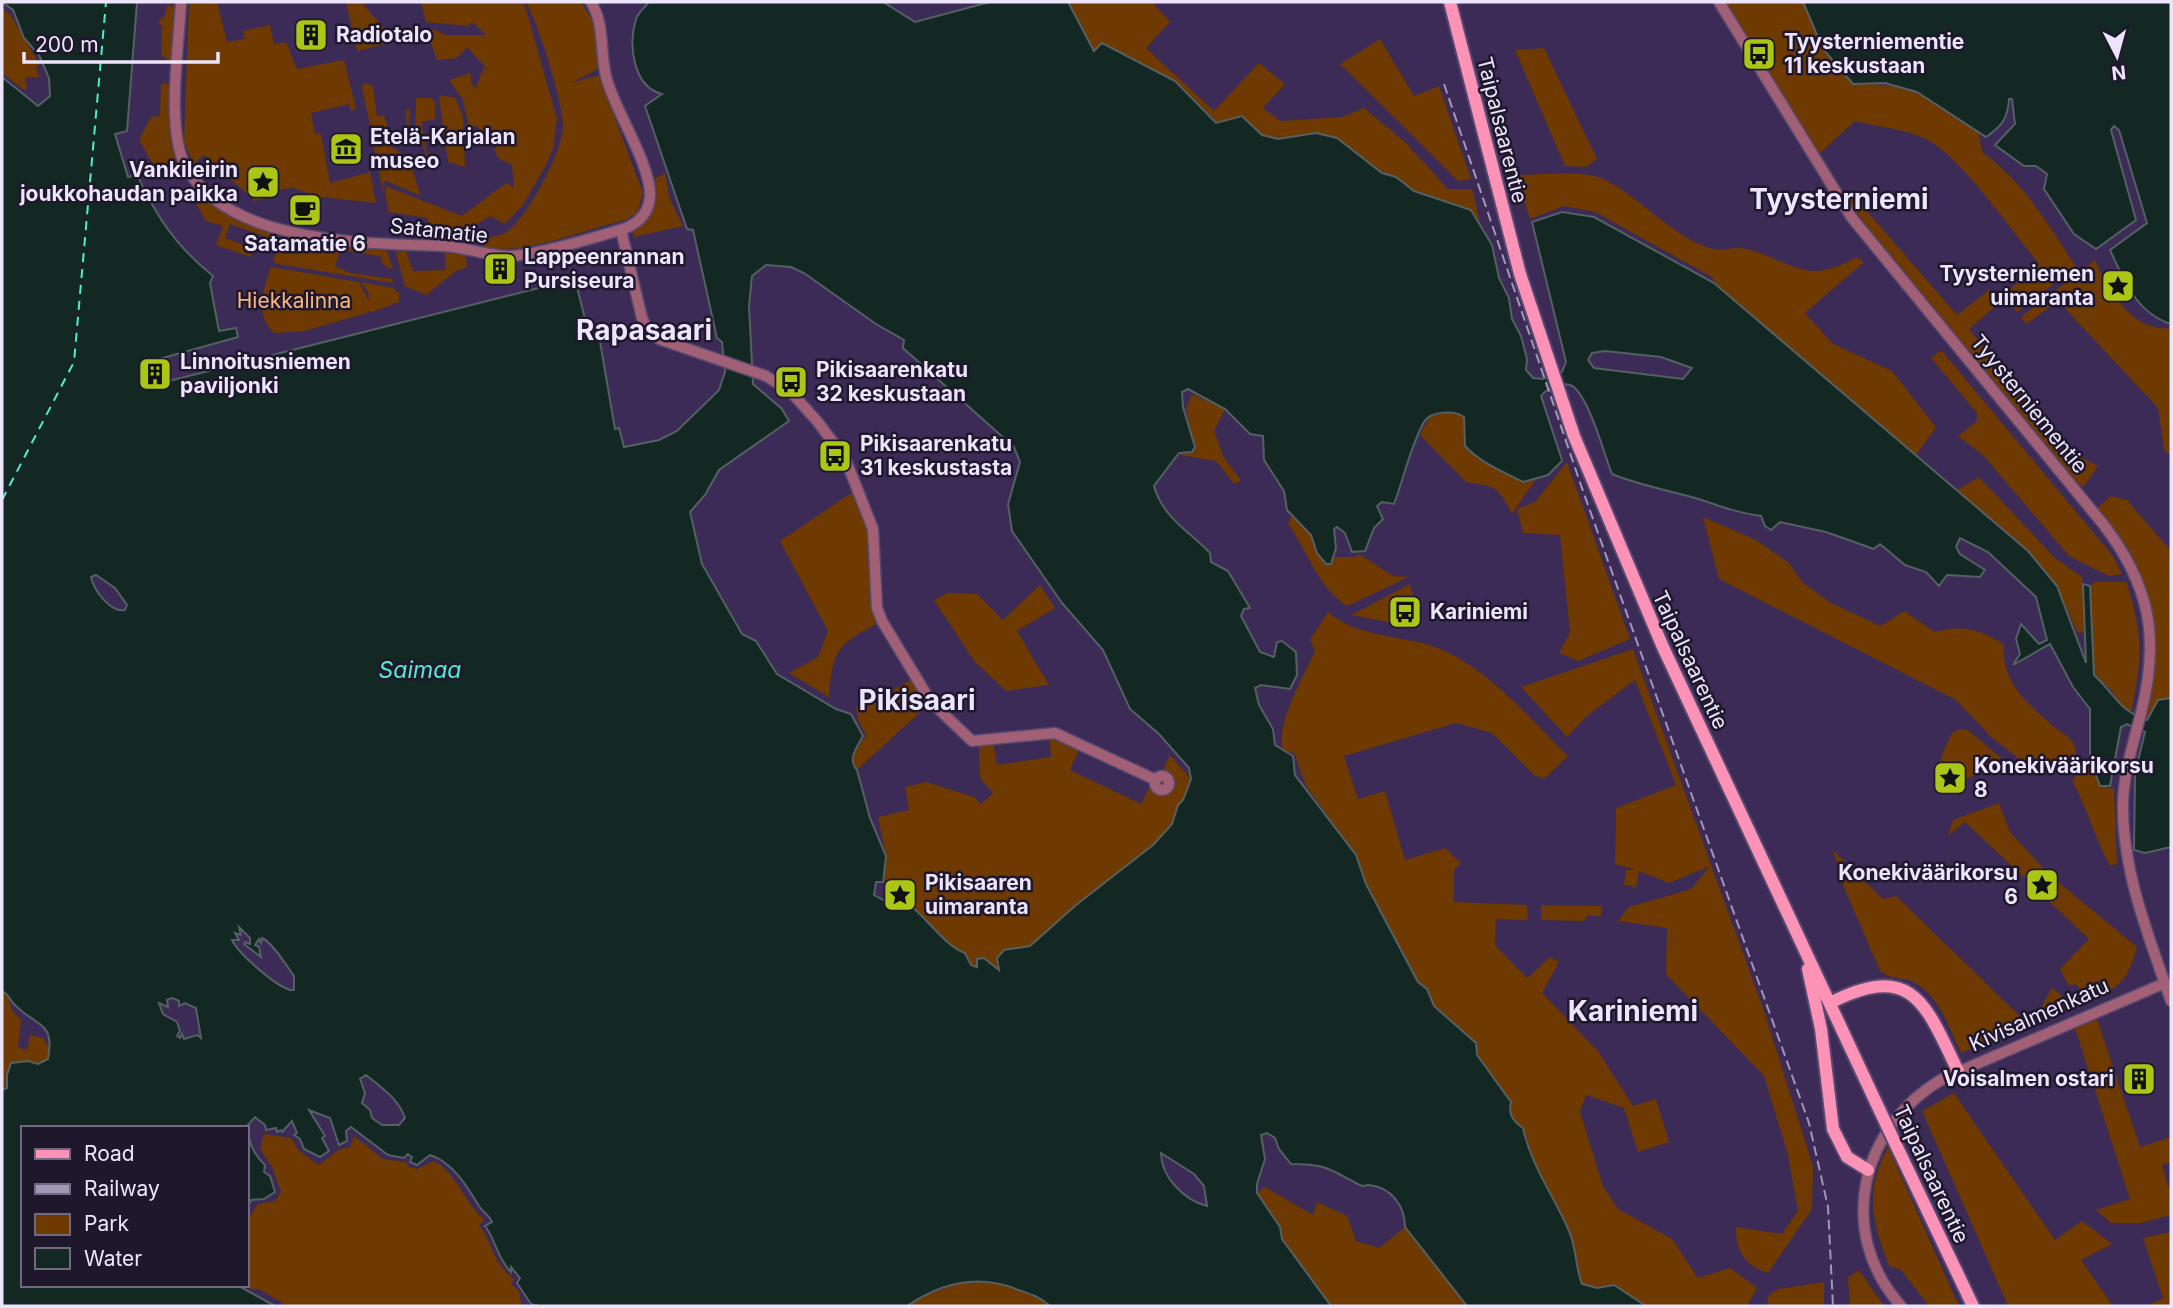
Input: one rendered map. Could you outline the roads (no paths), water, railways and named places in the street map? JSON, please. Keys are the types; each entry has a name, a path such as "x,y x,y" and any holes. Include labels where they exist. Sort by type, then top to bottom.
{"main road":[{"name":"Taipalsaarentie","path":"1450,2 1494,178 1549,366 1632,580 1973,1306"},
{"path":"1777,891 1814,992 1832,1129 1847,1157 1868,1170"},
{"path":"1830,1003 1870,987 1895,988 1909,993 1919,1000 1933,1018 1958,1071"}],"street":[{"name":"Satamatie","path":"181,2 175,127 178,147 195,180 233,210 279,229 322,238 390,245 456,247 494,256 523,254 621,230 645,214 650,189 607,79 602,29 591,2"},
{"name":"Tyysterniementie","path":"1719,2 1852,218 2080,496 2131,564 2143,594 2151,639 2149,673 2124,786 2123,833 2130,873 2171,1001"},
{"path":"621,230 642,318 649,333 763,375 790,391 845,458 873,528 877,608 931,702 972,741 1055,733 1156,780"},
{"name":"Kivisalmenkatu","path":"1901,1306 1885,1285 1868,1245 1863,1218 1868,1170 1882,1137 1895,1117 1923,1090 1958,1071 2165,983"}],"water":[{"name":"Saimaa","path":"2,2 137,2 127,131 115,134 128,177 137,175 152,205 178,242 213,276 210,283 219,331 236,328 238,337 152,361 143,369 147,381 157,384 575,279 588,331 599,336 615,429 619,428 624,447 659,440 677,431 719,390 725,372 722,342 717,338 693,230 687,229 645,106 662,94 645,83 635,64 634,29 637,17 649,2 883,2 915,22 990,2 1068,2 1094,51 1102,43 1175,81 1216,123 1242,116 1262,135 1278,139 1316,133 1337,138 1382,173 1396,177 1414,191 1471,210 1492,245 1499,278 1509,298 1512,319 1521,336 1527,359 1526,370 1533,378 1543,379 1562,372 1566,362 1532,222 1562,212 1594,217 1714,283 2028,551 2057,586 2086,663 2083,584 2090,586 2094,675 2123,707 2147,720 2158,700 2171,698 2171,847 2145,853 2134,850 2135,773 2145,732 2127,724 2121,727 2110,786 2100,786 2090,759 2090,709 2073,687 2050,644 2013,665 2020,654 2016,639 2021,624 2039,644 2047,640 2036,597 1988,552 1960,538 1956,547 1960,554 1985,570 1980,577 1947,575 1939,586 1926,572 1905,565 1880,544 1874,549 1826,532 1780,522 1771,530 1765,526 1761,516 1731,510 1612,474 1581,395 1571,385 1562,384 1541,396 1562,461 1548,475 1523,482 1478,458 1465,446 1464,417 1449,413 1427,418 1415,442 1394,504 1382,502 1377,506 1383,519 1374,528 1365,551 1352,552 1345,533 1337,527 1334,529 1336,548 1331,564 1326,564 1317,553 1311,535 1287,510 1284,491 1264,460 1263,436 1250,434 1225,409 1188,389 1182,392 1183,407 1195,447 1192,452 1179,453 1154,486 1170,515 1210,553 1211,562 1228,571 1250,608 1244,609 1241,616 1260,652 1274,657 1277,642 1282,641 1296,652 1297,675 1290,689 1261,685 1255,688 1259,705 1273,729 1275,745 1293,756 1295,775 1356,855 1366,884 1418,982 1427,989 1434,1006 1476,1043 1477,1055 1511,1102 1512,1117 1523,1128 1537,1168 1569,1231 1582,1284 1597,1288 1614,1285 1646,1306 1467,1306 1405,1227 1399,1205 1390,1194 1377,1187 1362,1186 1327,1168 1291,1164 1279,1149 1275,1138 1267,1133 1261,1135 1265,1159 1257,1193 1280,1227 1282,1239 1331,1306 1050,1306 1038,1298 1002,1284 974,1282 946,1287 907,1306 538,1306 531,1304 517,1283 520,1278 511,1267 511,1272 503,1261 485,1226 492,1222 459,1176 446,1163 430,1155 417,1165 410,1162 412,1157 408,1154 404,1158 388,1155 351,1127 346,1131 347,1141 339,1145 330,1118 309,1110 325,1136 322,1138 329,1151 320,1157 304,1149 300,1139 294,1135 297,1133 292,1121 282,1132 277,1132 276,1128 266,1130 265,1125 255,1117 247,1126 21,1126 21,1287 241,1287 275,1306 2,1306 2,1090 7,1088 11,1063 28,1061 38,1064 48,1059 50,1047 47,1032 43,1027 2,991 2,77 38,106 50,96 49,78 39,55 24,38 13,10","holes":["766,265 791,267 804,273 876,324 904,340 903,348 1014,447 1020,462 1008,504 1012,531 1062,603 1103,650 1130,709 1159,734 1189,768 1191,779 1172,824 1153,845 1076,905 1030,946 1004,950 997,958 999,970 984,958 977,959 977,967 971,965 965,953 956,949 901,899 893,897 892,905 874,895 876,882 883,882 886,856 870,818 853,762 854,753 863,736 851,714 836,709 777,674 756,641 742,634 702,564 690,512 705,495 719,470 789,421 782,409 753,384 749,306 752,276","1605,351 1661,357 1692,368 1683,379 1594,368 1588,360 1592,353","96,575 115,588 127,605 125,610 109,605 99,594 91,577","239,927 250,938 250,944 244,944 261,957 259,947 255,945 259,939 261,943 262,938 270,944 294,976 294,990 280,985 251,962 232,940 239,940 235,933 241,935","172,998 179,1001 179,1006 185,1003 196,1008 201,1038 197,1035 184,1039 182,1034 180,1038 177,1036 180,1031 177,1022 163,1014 159,1003 168,1007 167,1000","366,1075 394,1099 405,1118 399,1125 382,1125 372,1118 370,1110 362,1103 365,1093 360,1079","1161,1153 1194,1174 1204,1186 1207,1206 1182,1193 1169,1179"]},
{"path":"1803,2 2171,2 2171,324 2159,319 2140,304 2126,284 2110,250 2147,223 2119,130 2114,126 2111,130 2136,220 2096,249 2074,234 2044,189 2047,174 2036,166 2024,166 1995,145 2015,124 2012,99 2009,99 2003,121 1986,137 1917,92 1885,83 1853,84 1823,49"},
{"path":"248,1133 253,1148 265,1165 264,1172 270,1176 275,1192 264,1199 251,1200 248,1207"}],"railway":[{"path":"1444,84 1583,491 1809,1123 1828,1207 1833,1306"}],"place":[{"name":"Radiotalo","path":"311,35"},
{"name":"Tyysterniementie 11 keskustaan","path":"1759,54"},
{"name":"Etelä-Karjalan museo","path":"346,149"},
{"name":"Vankileirin joukkohaudan paikka","path":"263,182"},
{"name":"Satamatie 6","path":"305,210"},
{"name":"Lappeenrannan Pursiseura","path":"500,269"},
{"name":"Tyysterniemen uimaranta","path":"2118,286"},
{"name":"Linnoitusniemen paviljonki","path":"155,374"},
{"name":"Pikisaarenkatu 32 keskustaan","path":"791,382"},
{"name":"Pikisaarenkatu 31 keskustasta","path":"835,456"},
{"name":"Kariniemi","path":"1405,612"},
{"name":"Konekiväärikorsu 8","path":"1950,778"},
{"name":"Konekiväärikorsu 6","path":"2042,885"},
{"name":"Pikisaaren uimaranta","path":"900,895"},
{"name":"Voisalmen ostari","path":"2139,1079"}],"district":[{"name":"Tyysterniemi","path":"1839,199"},
{"name":"Rapasaari","path":"644,330"},
{"name":"Pikisaari","path":"917,700"},
{"name":"Kariniemi","path":"1633,1011"}],"park label":[{"name":"Hiekkalinna","path":"294,301"}]}
